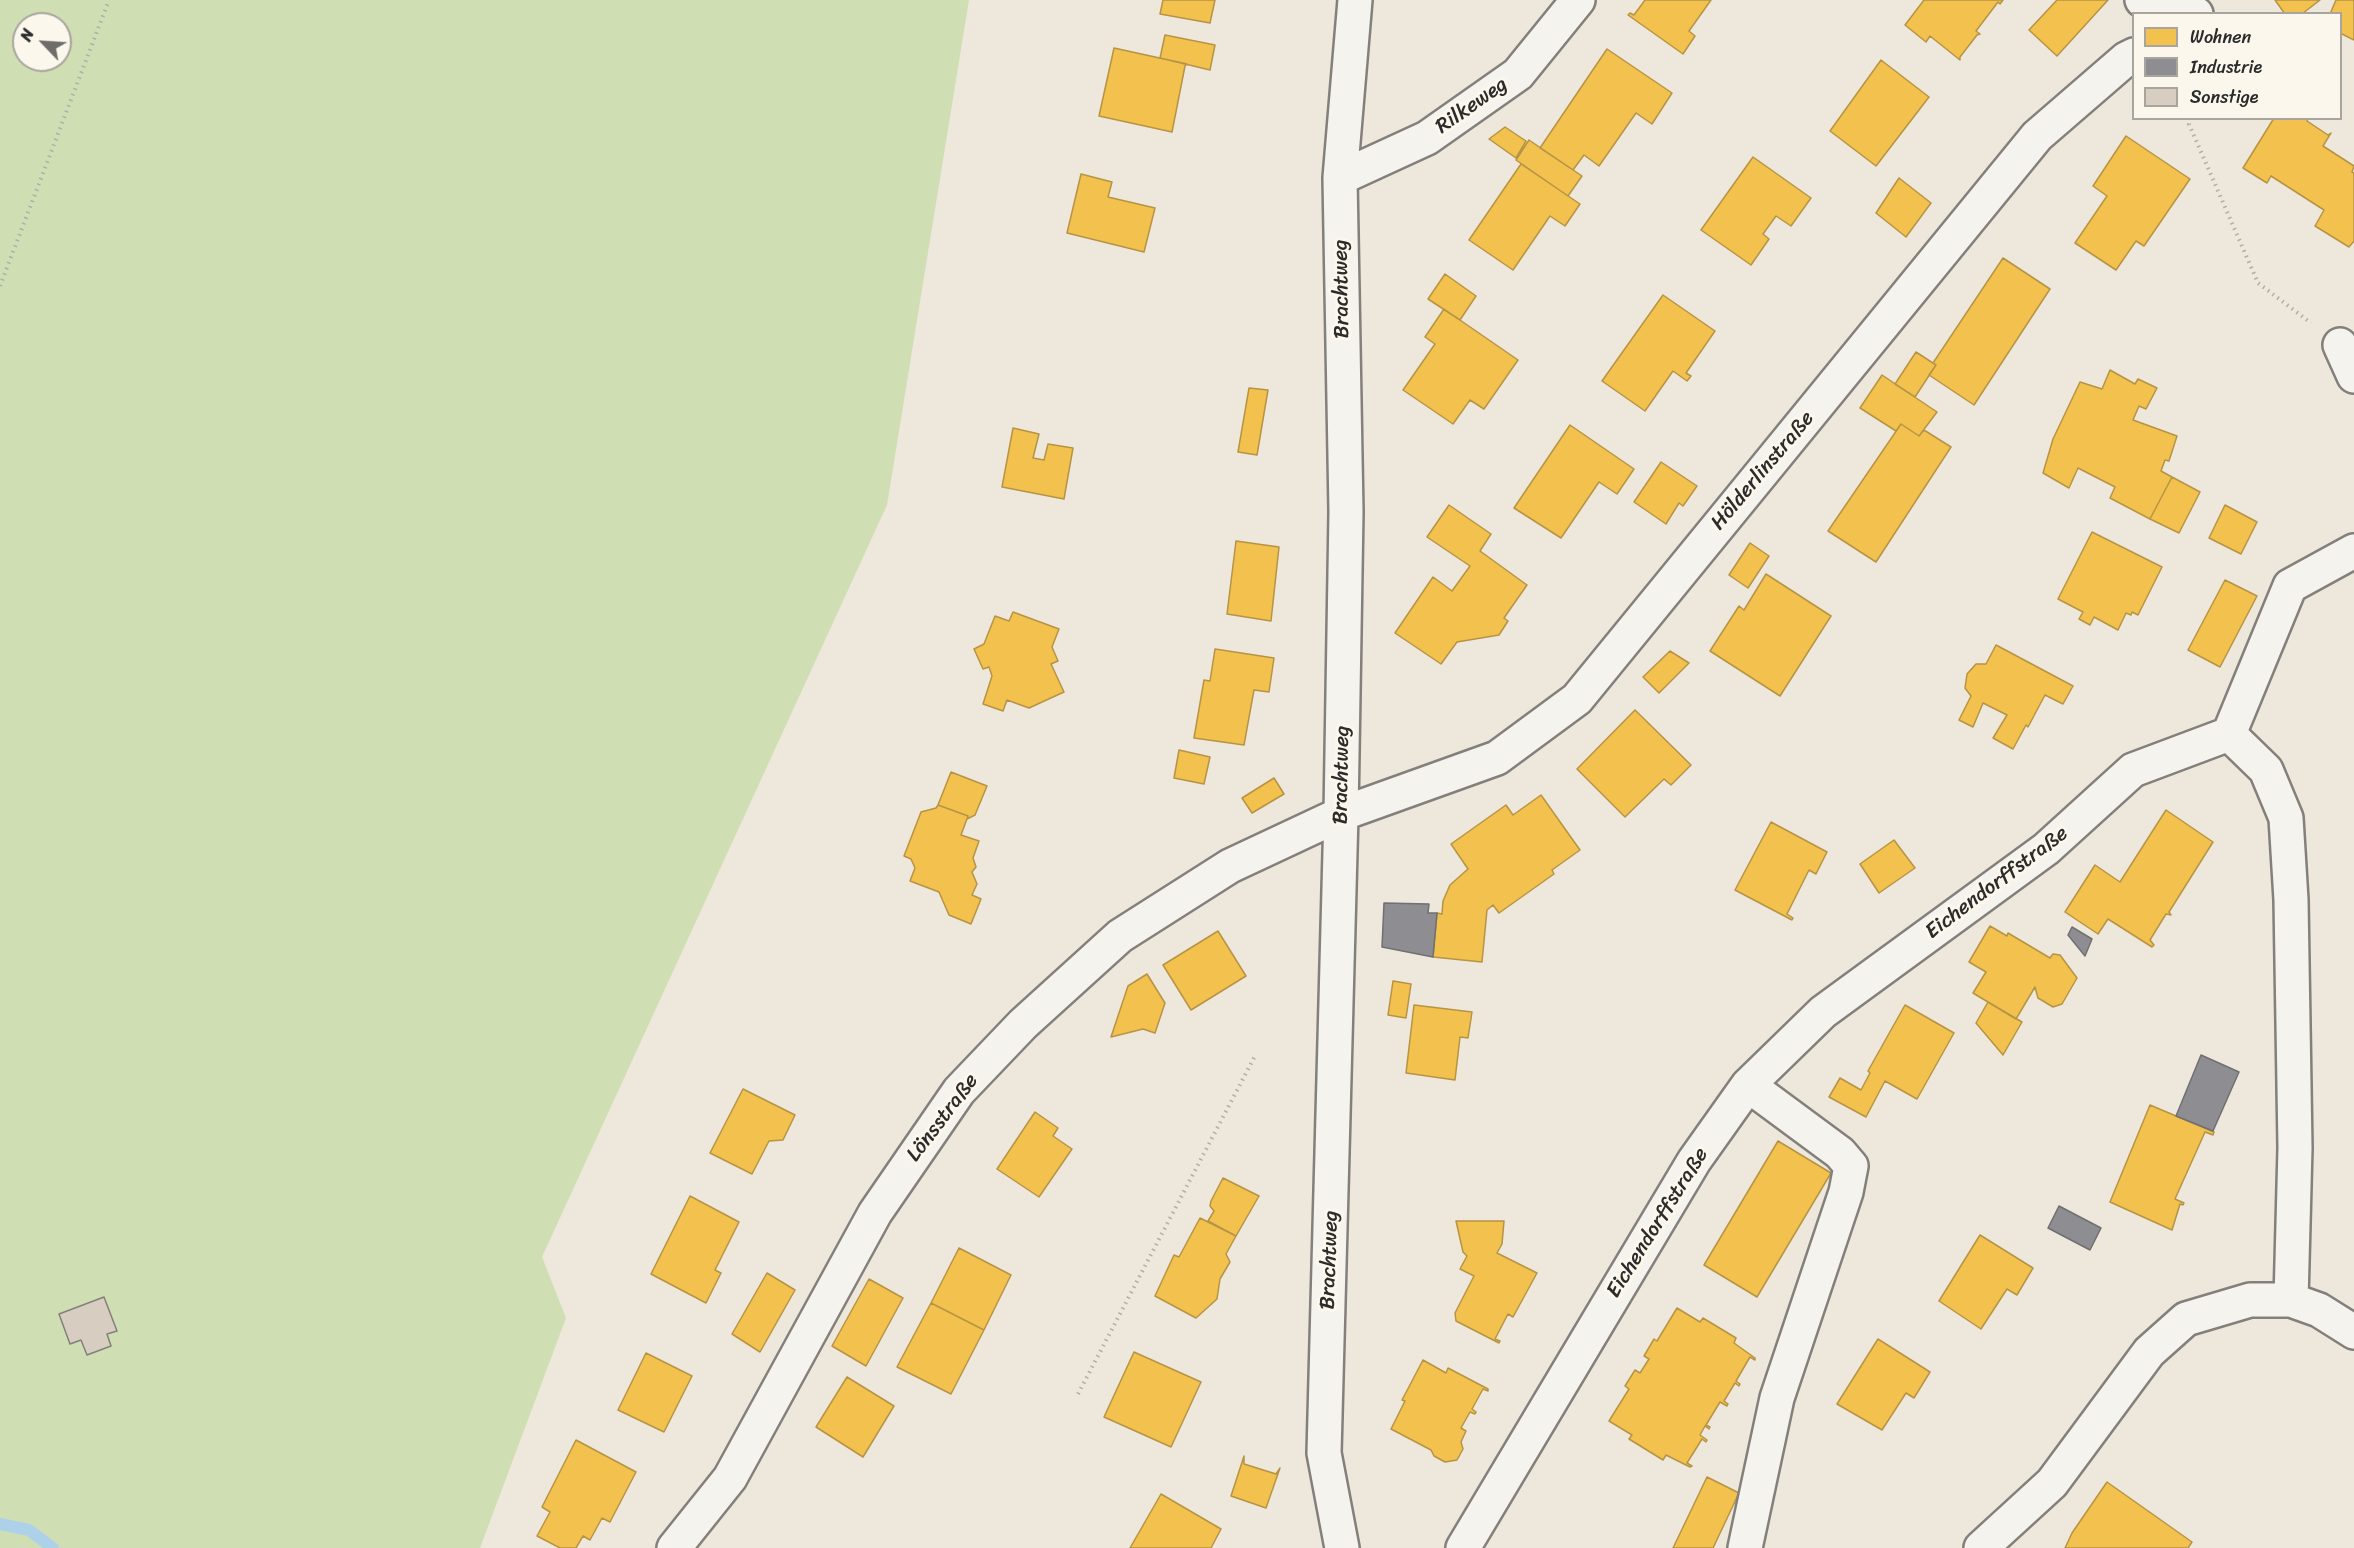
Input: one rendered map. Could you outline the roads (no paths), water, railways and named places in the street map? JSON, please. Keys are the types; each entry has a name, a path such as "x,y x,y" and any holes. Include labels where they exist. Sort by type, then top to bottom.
{"street":[{"name":"Brachtweg","path":"1342,1548 1324,1452 1341,814 1346,512 1340,178 1355,0"},
{"name":"Rilkeweg","path":"1340,178 1427,138 1518,74 1578,0"},
{"path":"2142,0 2188,12"},
{"name":"Hölderlinstraße","path":"1341,814 1497,758 1577,699 2037,136 2132,56"},
{"path":"2340,345 2354,376"},
{"path":"2291,1300 2295,1148 2291,900 2286,818 2266,770 2229,734 2290,586 2354,551"},
{"name":"Eichendorffstraße","path":"1463,1548 1694,1161 1748,1085 1823,1012 2046,849 2133,770 2229,734"},
{"name":"Lönsstraße","path":"674,1548 730,1478 875,1213 959,1091 1023,1024 1120,936 1230,866 1341,814"},
{"path":"1745,1548 1777,1398 1846,1192 1851,1166 1840,1153 1748,1085"},
{"path":"1981,1548 2052,1483 2149,1352 2187,1320 2250,1300 2291,1300 2319,1310 2354,1332"}],"waterway":[{"path":"0,1524 29,1530 53,1548"}]}
